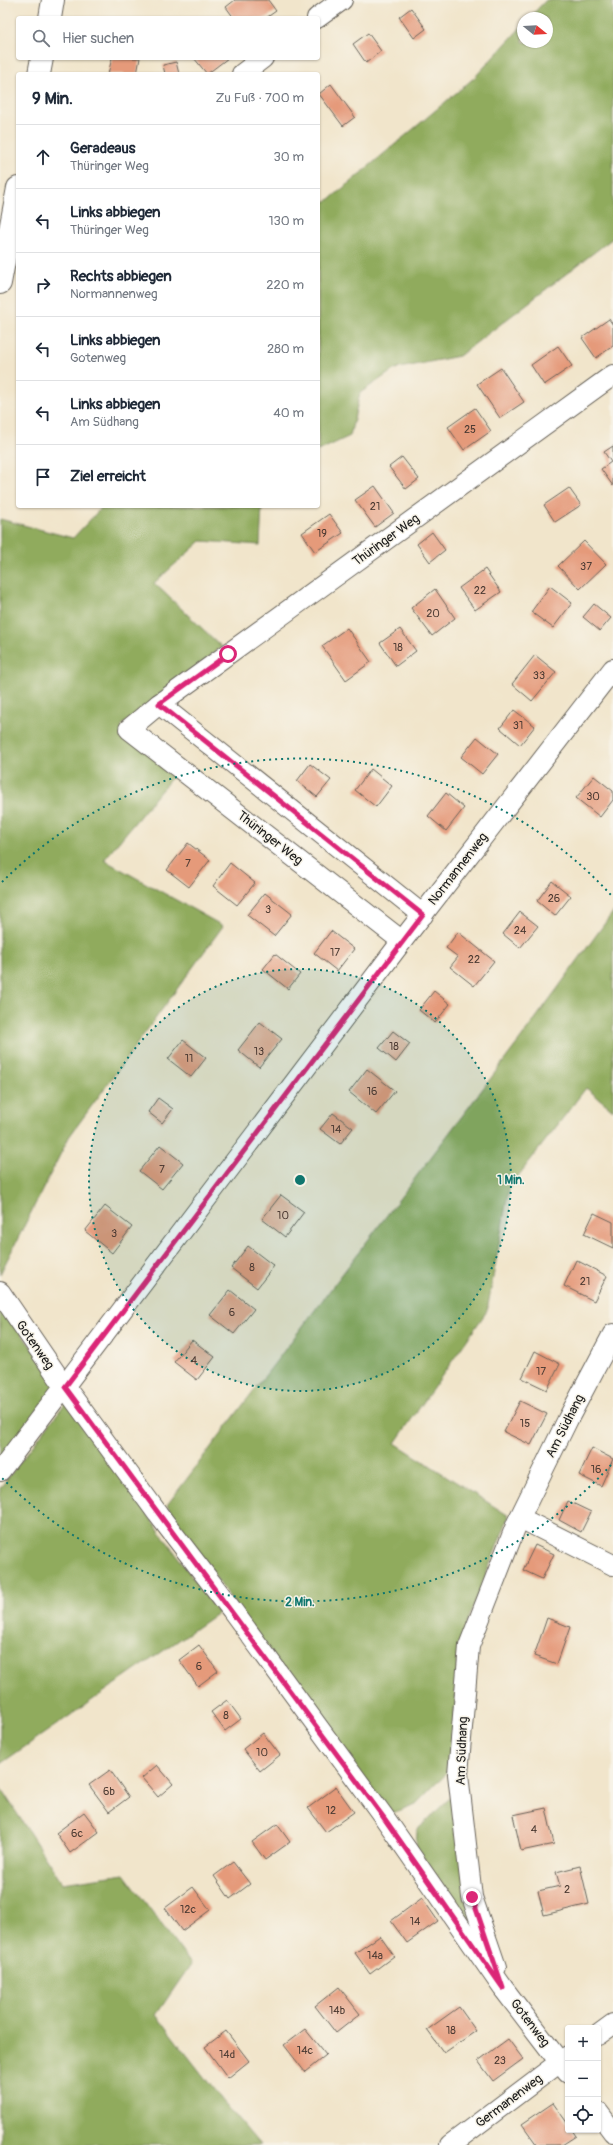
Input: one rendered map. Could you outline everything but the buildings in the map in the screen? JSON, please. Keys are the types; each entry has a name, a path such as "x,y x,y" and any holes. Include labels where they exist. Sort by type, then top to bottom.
{"street":[{"path":"50,16 53,0"},
{"path":"320,16 342,0"},
{"path":"40,72 42,60"},
{"path":"245,72 260,60"},
{"path":"0,283 16,199"},
{"name":"Thüringer Weg","path":"402,941 130,729 159,704 613,375"},
{"name":"Normannenweg","path":"0,1471 402,941 613,668"},
{"path":"159,704 423,915"},
{"name":"Gotenweg","path":"0,1292 65,1387 379,1811 503,1988 565,2064"},
{"name":"Am Südhang","path":"503,1988 472,1897 458,1774 469,1646 520,1518 568,1419 613,1334"},
{"path":"520,1518 613,1565"},
{"path":"601,2033 613,2024"},
{"name":"Germanenweg","path":"450,2145 565,2064"},
{"path":"601,2116 613,2132"}],"green space":[{"path":"546,0 613,0 613,238 459,356 395,369 360,393 350,436 320,450 320,204 330,199 475,77 517,32 517,48 553,48 553,12 535,12"},
{"path":"101,508 262,508 260,545 201,541 154,583 222,647 121,726 172,777 104,860 223,926 69,1137 0,1274 0,519 73,538"},
{"path":"613,912 613,1110 586,1088 509,1188 487,1311 395,1443 509,1516 459,1643 451,1768 416,1804 390,1814 233,1603 167,1505 522,1037"},
{"path":"0,1305 58,1383 0,1459"},
{"path":"67,1401 218,1613 0,1764 0,1488"},
{"path":"0,1787 62,1883 124,1874 191,1964 156,2015 222,2100 260,2145 0,2145"},
{"path":"455,1793 482,1945 416,1847 417,1830"}],"route":[{"path":"228,654 159,704 423,915 65,1387 158,1514 232,1610 384,1818 503,1988 472,1897"}]}
